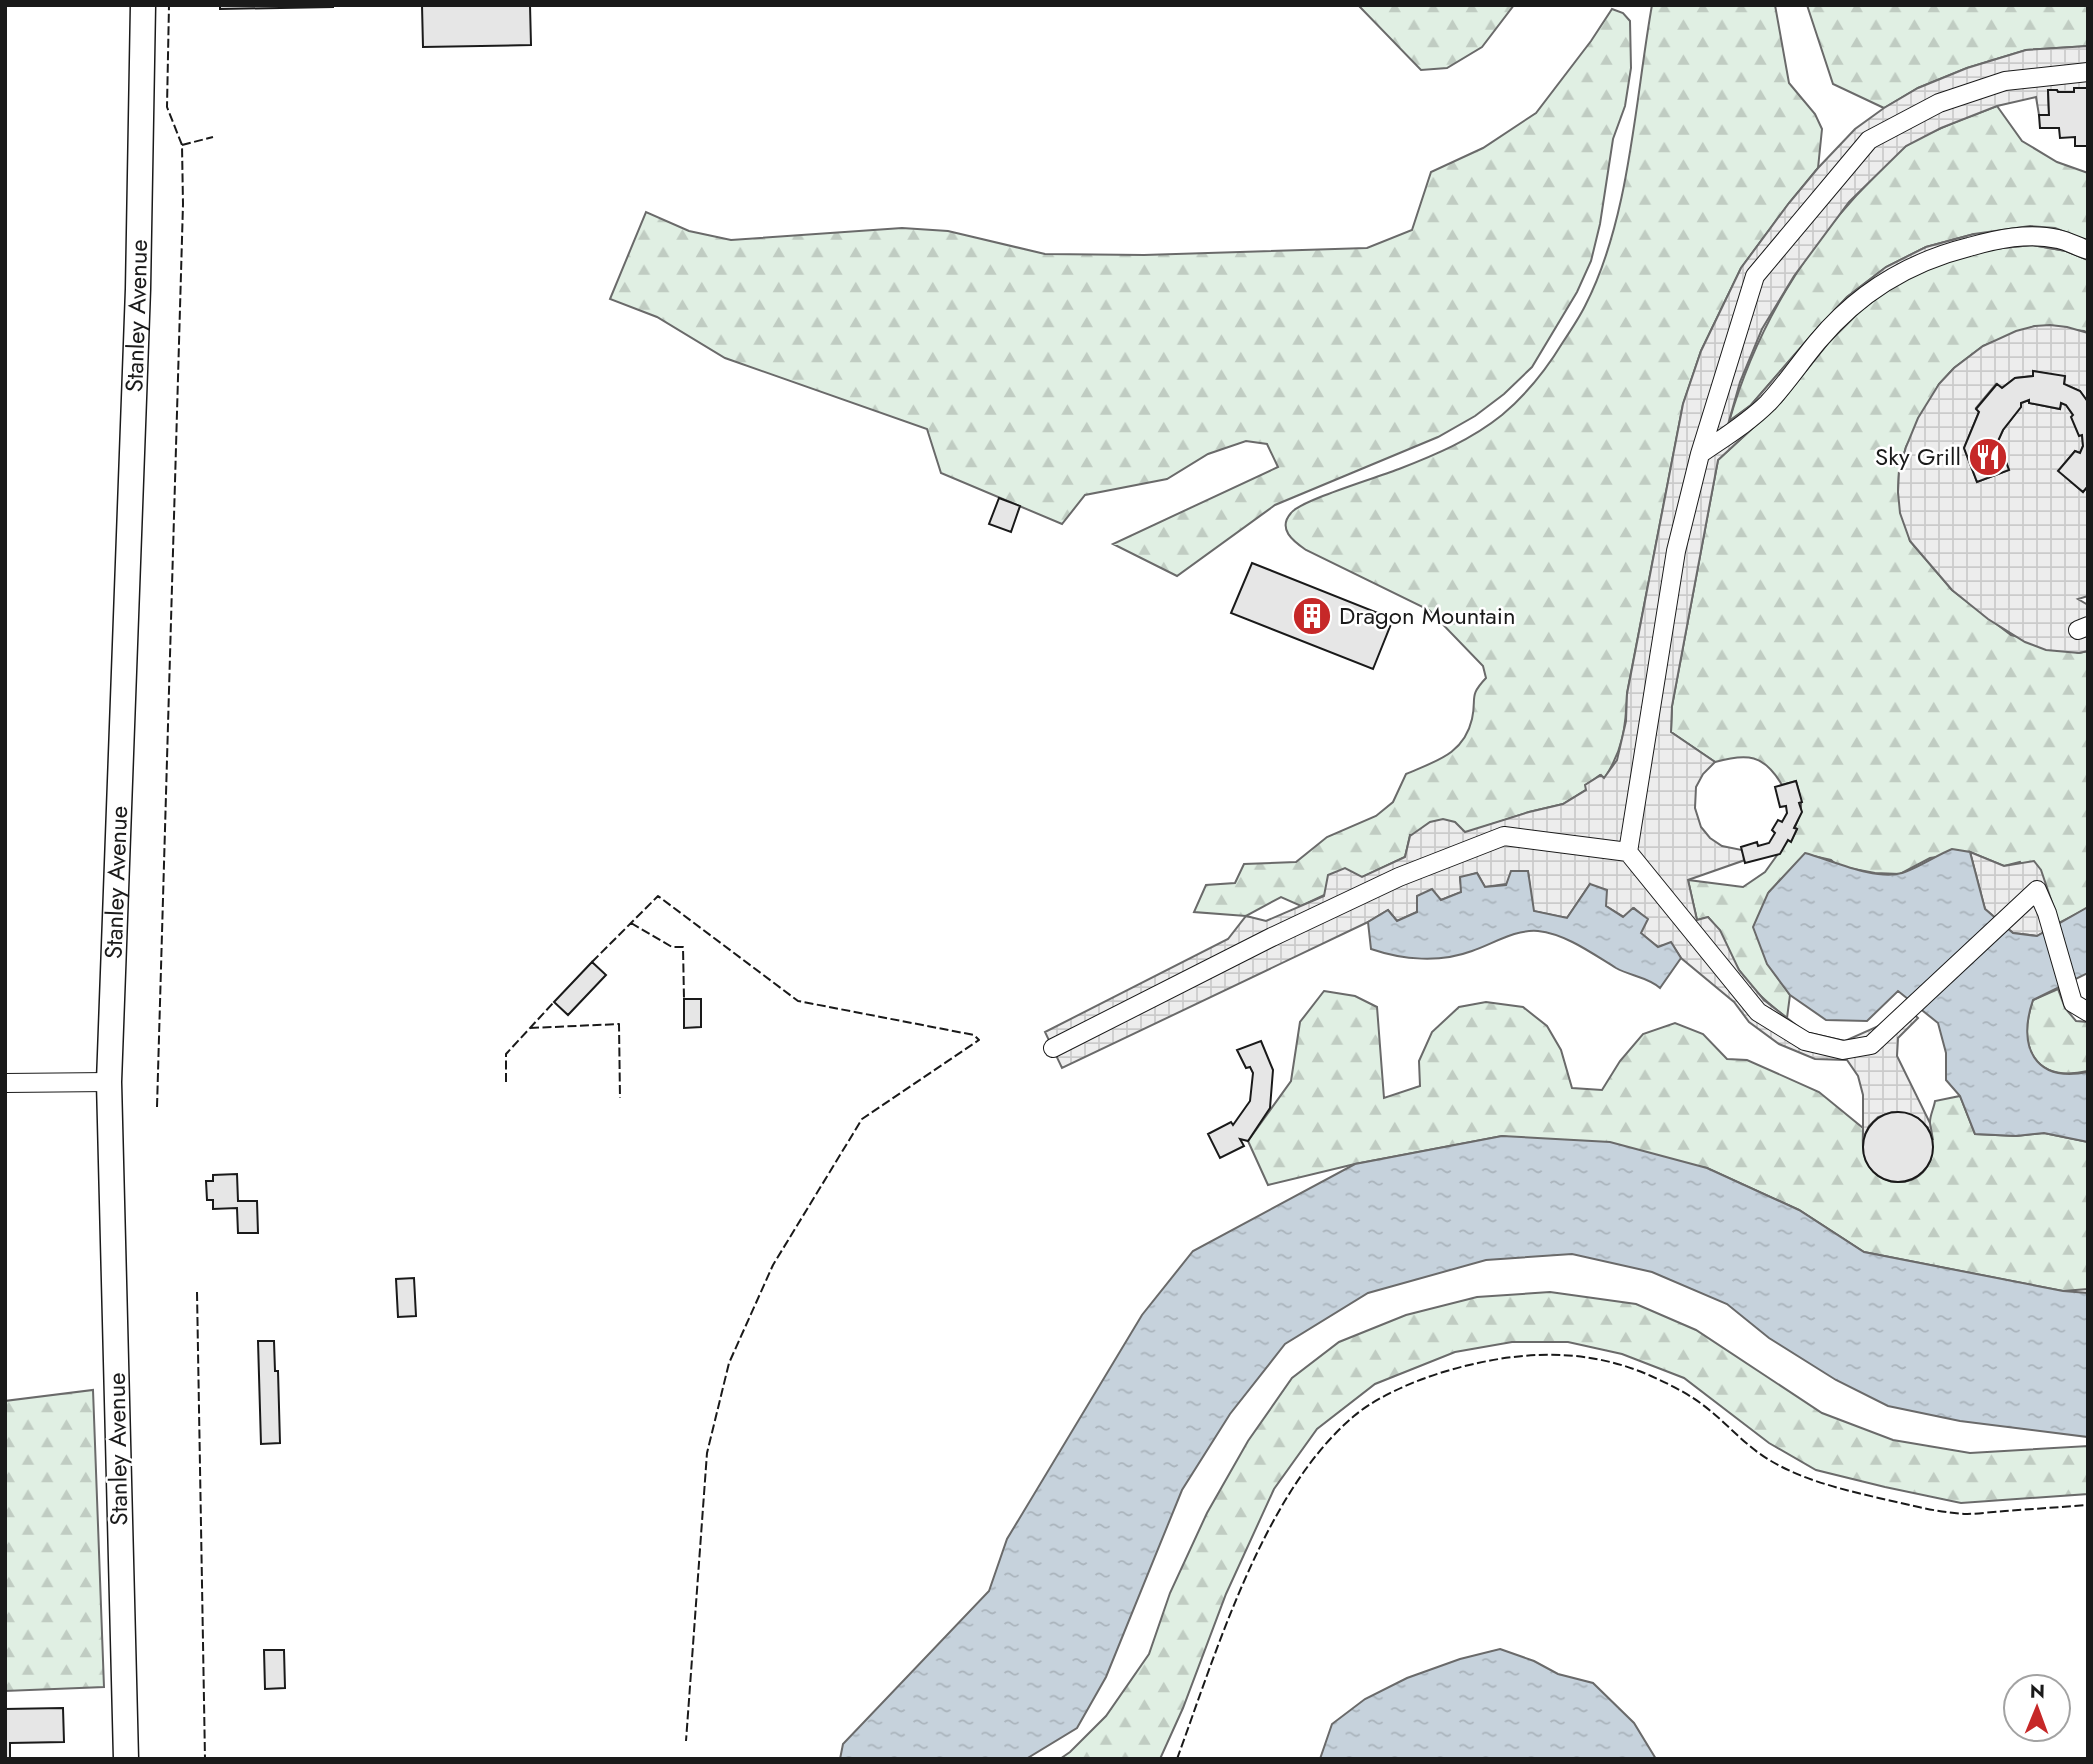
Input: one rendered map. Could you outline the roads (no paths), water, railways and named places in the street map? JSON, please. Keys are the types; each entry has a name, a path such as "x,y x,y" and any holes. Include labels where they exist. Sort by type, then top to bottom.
{"main road":[{"name":"Stanley Avenue","path":"126,1759 109,1082 138,289 143,5"}],"street":[{"path":"1628,852 1676,551 1700,454 1755,276 1869,140 1939,103 2005,81 2088,72"},
{"path":"1700,454 1735,431 1768,403 1820,338 1848,309 1889,278 1910,266 1989,241 2030,236 2058,239 2088,250"},
{"path":"1053,1048 1388,882 1504,835 1628,852 1758,1013 1805,1041 1843,1050 1871,1045 2037,890 2080,1008"},
{"path":"5,1083 109,1082"}],"water":[{"path":"1952,849 1970,852 1985,909 2013,933 2037,936 2088,907 2088,973 2033,1000 2027,1032 2034,1057 2043,1066 2054,1072 2069,1074 2088,1072 2088,1142 2044,1133 2016,1136 1975,1134 1960,1096 1946,1080 1946,1053 1938,1023 1898,991 1867,1021 1826,1020 1790,995 1767,964 1753,927 1768,893 1805,853 1853,869 1891,875 1908,871"},
{"path":"1511,871 1528,871 1534,911 1567,918 1590,884 1607,890 1606,906 1623,917 1633,908 1648,919 1641,933 1658,947 1671,942 1681,958 1660,988 1650,981 1616,968 1569,940 1538,931 1513,935 1460,955 1434,959 1396,956 1371,949 1368,922 1388,910 1397,921 1417,912 1417,896 1432,889 1441,900 1461,892 1460,877 1477,873 1485,887 1506,885"},
{"path":"1502,1136 1610,1142 1707,1168 1799,1210 1864,1252 2063,1291 2088,1293 2088,1437 1960,1421 1888,1406 1836,1380 1769,1338 1727,1304 1652,1272 1572,1254 1486,1260 1368,1293 1285,1344 1230,1414 1182,1490 1106,1677 1077,1728 1026,1759 840,1759 843,1744 989,1591 1007,1539 1142,1315 1193,1251 1355,1164"},
{"path":"1500,1649 1534,1661 1558,1674 1593,1683 1634,1723 1656,1759 1320,1759 1332,1724 1365,1699 1407,1678 1460,1659"}],"place":[{"name":"Sky Grill","path":"1988,457"},
{"name":"Dragon Mountain","path":"1312,616"}]}
